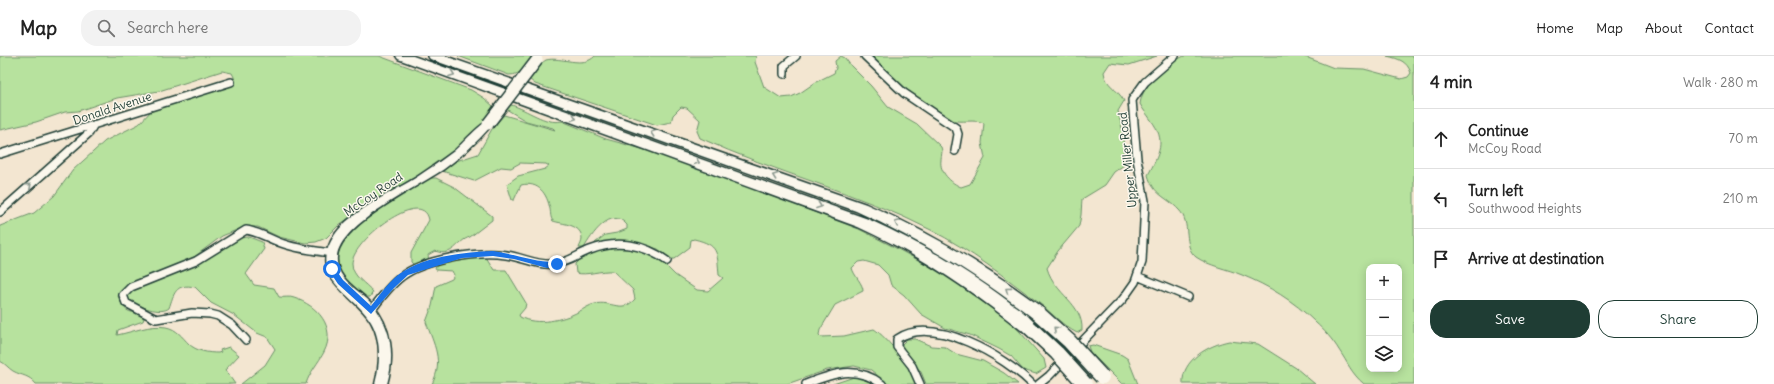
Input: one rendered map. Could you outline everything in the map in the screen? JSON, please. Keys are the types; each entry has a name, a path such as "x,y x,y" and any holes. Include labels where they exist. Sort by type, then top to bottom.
{"highway":[{"path":"402,56 864,223 891,235 944,263 986,293 1026,325 1057,353 1085,384"},
{"path":"434,56 832,196 890,220 966,260 1038,314 1069,341 1105,380"}],"street":[{"path":"784,74 784,66 796,56"},
{"path":"865,56 904,93 956,128 958,134 955,151"},
{"name":"Upper Miller Road","path":"1039,384 1049,376 1123,299 1137,276 1143,254 1144,201 1137,159 1132,100 1144,84 1175,56"},
{"name":"McCoy Road","path":"331,253 340,234 352,223 448,160 467,145 485,127 540,57"},
{"name":"Donald Avenue","path":"0,154 231,82"},
{"path":"0,212 90,133 93,126"},
{"path":"246,340 231,324 216,315 190,312 156,319 146,311 129,306 124,302 123,295 131,287 196,261 234,236 246,230 255,231 283,244 297,248 331,253 330,262 335,275 371,311 383,335 386,349 386,364 382,384"},
{"path":"371,311 391,286 406,273 416,268 462,255 493,254 514,256 547,265 569,261 597,247 618,243 633,244 647,248 667,261"},
{"path":"1137,276 1188,297"},
{"path":"920,384 915,370 897,347 897,339 906,332 918,331 938,334 978,346 1005,362 1032,384"},
{"path":"806,384 833,374 851,371 871,376 882,384"}],"green space":[{"path":"0,56 379,56 471,90 493,106 485,121 437,164 368,205 339,225 326,238 316,242 305,243 279,237 258,227 244,227 222,236 194,257 121,291 118,296 125,308 128,311 137,313 144,318 143,321 118,330 117,335 148,327 160,326 176,331 189,344 202,351 218,353 221,352 220,350 229,347 239,355 225,370 235,384 36,384 31,379 13,371 0,361 0,226 34,213 54,196 73,170 105,141 139,124 152,110 234,82 234,77 232,73 222,71 159,91 117,98 78,111 65,112 36,122 0,130"},
{"path":"458,56 534,56 521,72 514,75 509,75"},
{"path":"595,56 756,56 755,62 764,87 781,98 791,97 800,93 816,82 834,73 836,68 835,61 841,56 845,58 871,86 888,107 917,124 941,147 941,164 944,173 953,183 961,187 970,184 985,158 982,143 984,123 976,121 951,120 929,109 907,92 868,56 1157,56 1129,65 1110,63 1104,72 1109,84 1124,101 1118,111 1123,133 1124,165 1114,172 1105,185 1082,199 1079,226 1058,251 1047,268 1056,285 1078,313 1082,330 1077,333 1067,327 1039,303 987,264 960,246 931,230 845,193 758,162 700,138 697,131 700,120 687,108 681,107 673,115 671,122 657,125 535,84 529,79 539,66 546,60 552,59 584,62"},
{"path":"1184,56 1303,56 1334,68 1364,69 1401,79 1408,77 1411,73 1409,69 1402,61 1387,56 1414,56 1414,384 1364,384 1353,372 1337,346 1328,335 1299,307 1262,284 1237,273 1207,263 1196,257 1192,252 1189,247 1183,215 1174,205 1157,192 1148,175 1158,154 1160,141 1156,128 1140,104 1145,88 1156,75 1170,64"},
{"path":"511,105 549,121 562,121 606,139 649,151 859,229 944,274 1013,324 1044,359 1046,368 1036,374 1023,370 1011,356 999,349 970,335 945,328 921,314 904,295 891,285 888,275 878,265 864,261 858,262 852,268 862,285 863,291 835,305 820,330 819,335 821,337 844,336 874,329 886,339 899,354 910,371 915,384 888,384 871,370 854,366 827,370 787,384 432,384 436,376 437,360 435,346 426,322 432,306 436,286 452,279 454,275 452,271 436,270 435,268 446,261 459,258 486,257 494,270 506,270 526,303 525,308 519,315 520,317 526,320 534,321 549,321 565,317 589,306 601,303 626,306 635,299 633,290 613,271 585,274 576,273 575,264 581,258 600,249 631,246 660,260 675,275 697,290 708,291 723,278 719,275 717,255 715,251 712,247 702,241 694,239 691,240 690,247 674,259 671,259 658,249 641,244 611,241 595,245 595,243 605,235 617,233 627,229 627,225 621,220 615,218 602,224 584,248 579,248 582,239 579,230 553,221 547,198 537,187 527,184 521,185 514,200 512,200 507,184 518,176 545,169 549,166 546,164 520,163 511,168 501,167 474,181 442,171 453,162 478,154 492,129 504,115 555,130 553,128 526,121 506,109 507,106"},
{"path":"430,178 436,178 454,187 492,216 492,220 451,251 441,253 435,251 428,255 429,261 415,266 411,262 411,253 429,220 424,211 415,209 402,213 389,220 375,230 364,242 355,253 352,263 354,272 373,292 370,297 367,297 359,292 341,275 337,267 336,262 338,252 342,243 353,229 406,191"},
{"path":"249,237 262,242 264,249 246,274 254,285 274,288 279,297 292,297 302,301 317,312 326,326 328,334 324,352 309,376 306,384 241,384 265,365 275,349 267,337 257,333 234,315 211,303 195,287 188,286 179,288 174,294 169,308 161,311 149,309 129,301 128,295 133,289 239,238"},
{"path":"907,339 915,339 931,346 945,347 956,354 983,361 1004,373 1018,384 926,384 921,372 903,348 902,344"},
{"path":"1229,341 1258,344 1296,368 1315,384 1183,384 1184,375 1191,361 1205,350"},
{"path":"1093,345 1122,355 1128,359 1138,384 1122,384 1090,352 1088,346"},
{"path":"854,377 862,378 874,384 833,384"}],"route":[{"path":"332,269 340,282 371,311 391,286 406,273 416,268 462,255 493,254 514,256 547,265 557,264"}]}
